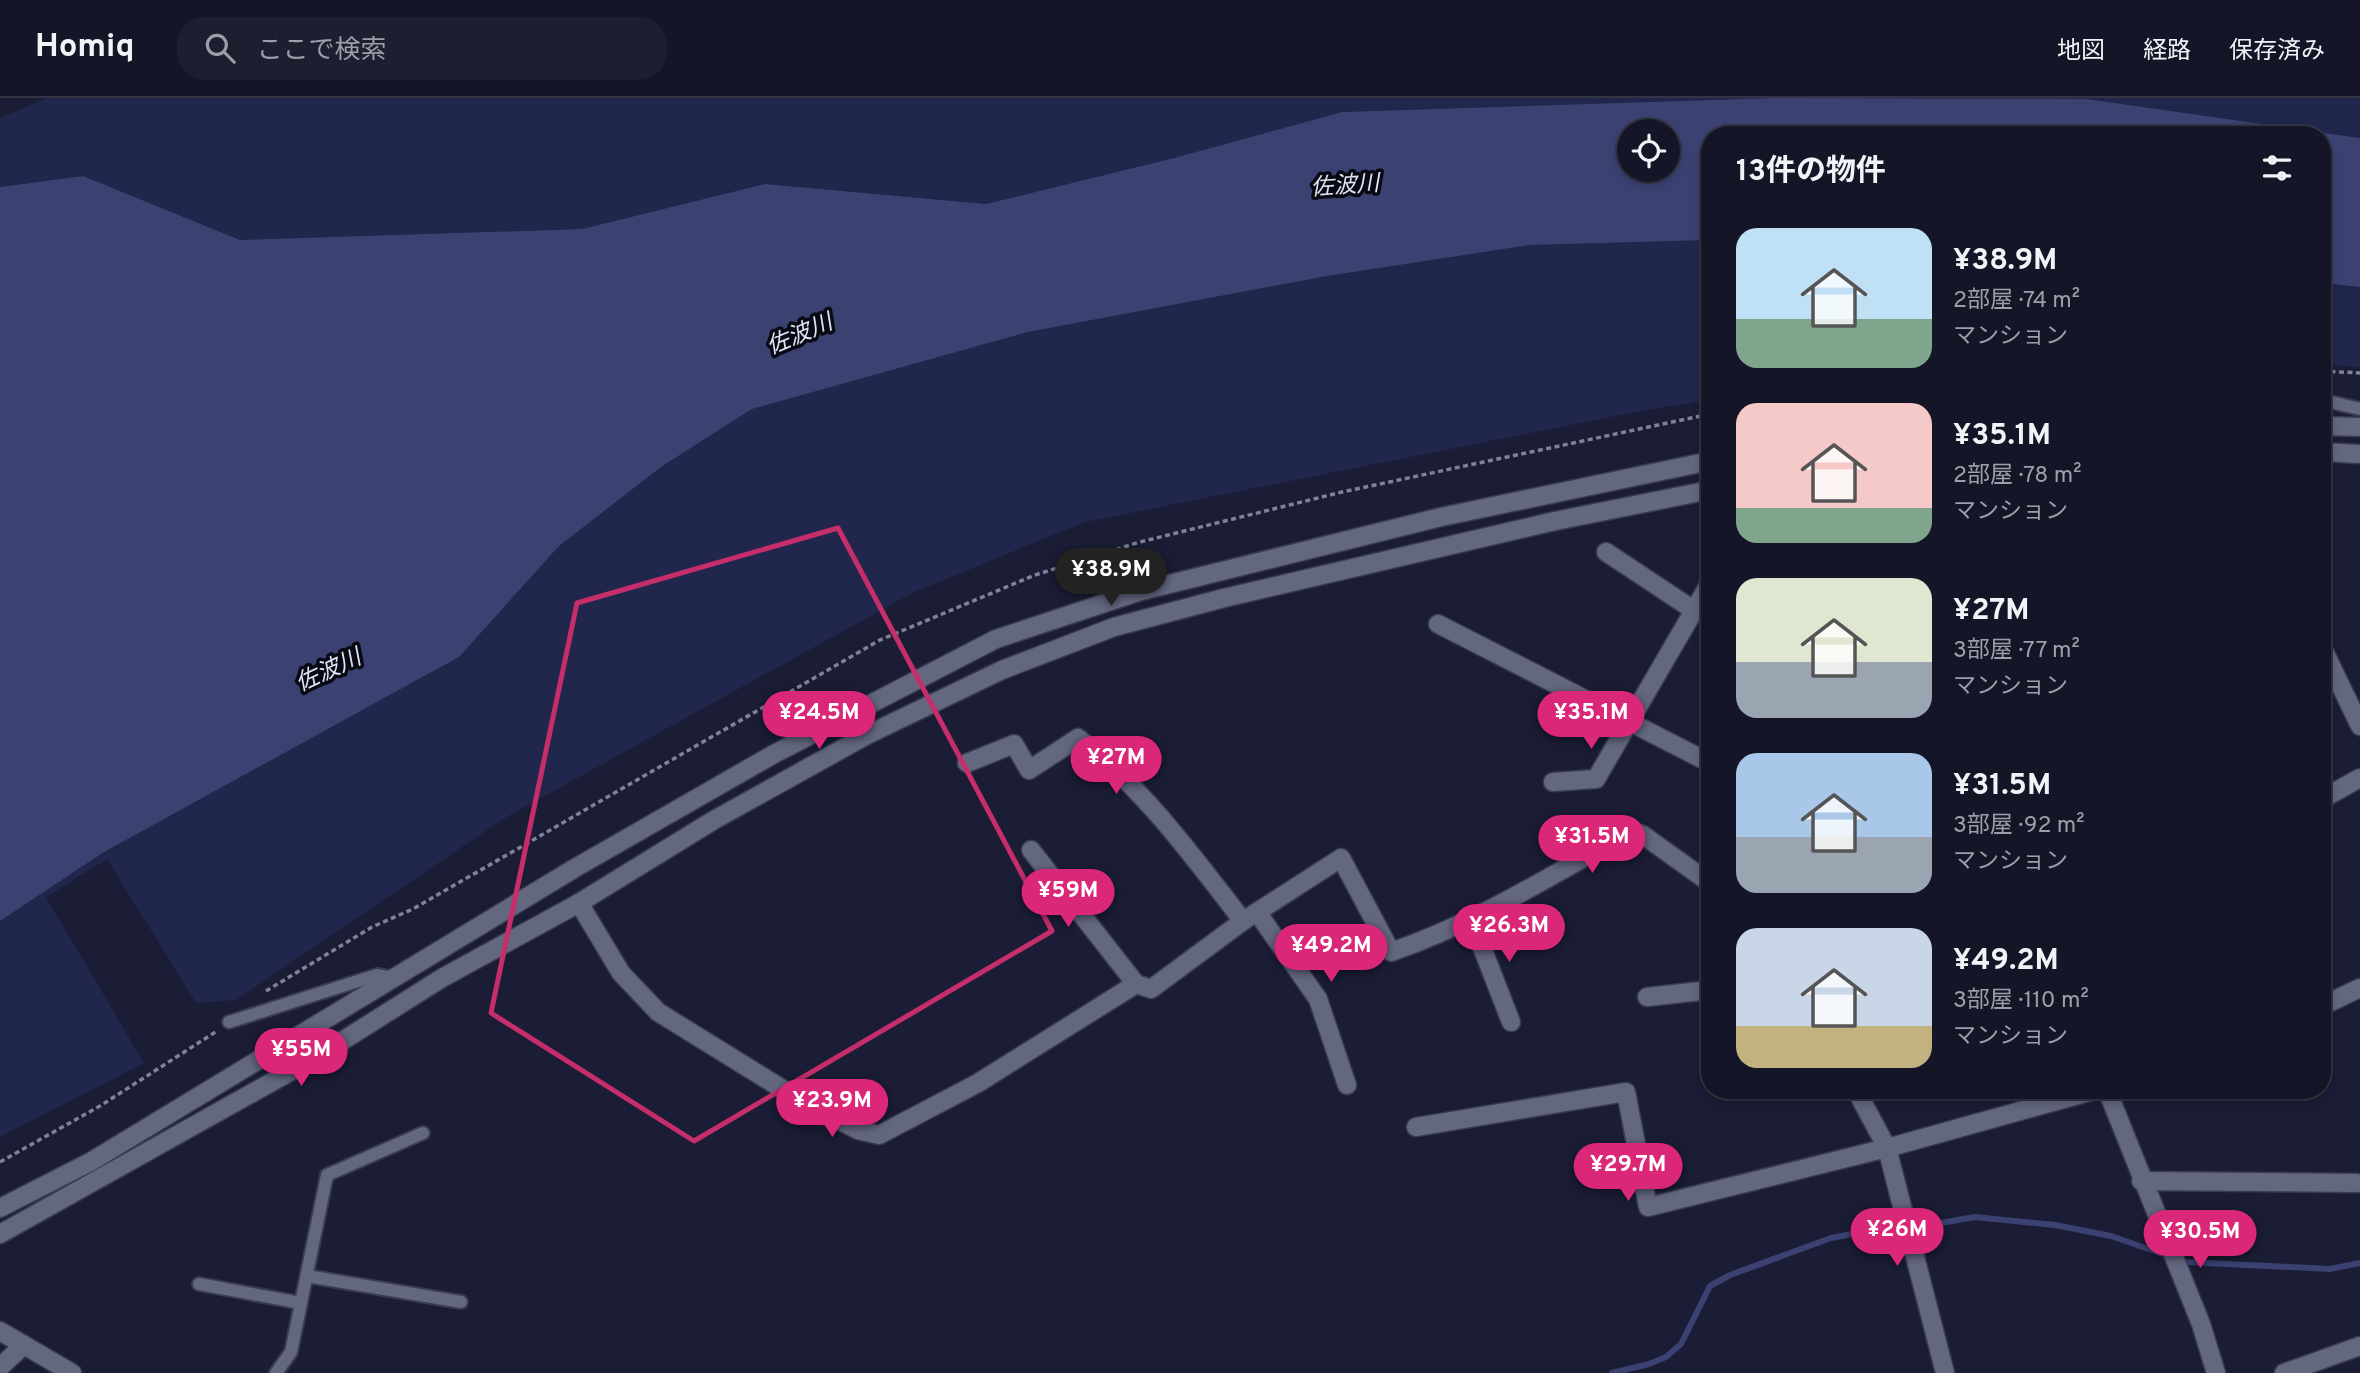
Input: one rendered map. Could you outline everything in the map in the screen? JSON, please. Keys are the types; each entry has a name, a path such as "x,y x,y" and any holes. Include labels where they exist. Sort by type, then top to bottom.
{"street":[{"path":"2331,426 2360,427"},
{"path":"2331,452 2360,454"},
{"path":"0,1209 92,1161 394,978 774,754 996,639 1141,590 1441,517 1701,463"},
{"path":"0,1234 320,1055 442,978 579,903 714,820 867,735 1002,670 1114,627 1224,598 1529,527 1701,492"},
{"path":"1606,552 1695,611"},
{"path":"1553,782 1596,779 1701,600"},
{"path":"1438,624 1701,758"},
{"path":"2331,666 2360,726"},
{"path":"967,763 1014,744 1029,770 1078,738 1116,767 1250,916 1318,999 1348,1085"},
{"path":"2331,794 2360,778"},
{"path":"1031,850 1136,984 1151,989 1250,916 1341,858 1391,952 1437,936 1471,919 1631,831 1643,835 1701,877"},
{"path":"579,903 621,973 658,1012 805,1103 858,1130 879,1135 978,1083 1136,984"},
{"path":"1471,919 1511,1022"},
{"path":"2331,1002 2360,988"},
{"path":"1647,998 1701,991"},
{"path":"1416,1127 1626,1092 1648,1207 1887,1148 2064,1099"},
{"path":"1861,1099 1887,1148 1945,1373"},
{"path":"2110,1099 2141,1181 2201,1324 2216,1373"},
{"path":"2141,1181 2357,1183"},
{"path":"0,1331 72,1373"},
{"path":"0,1367 24,1345"},
{"path":"2284,1373 2360,1346"}],"lane":[{"path":"2331,402 2360,409"},
{"path":"229,1022 377,975 394,978"},
{"path":"276,1373 291,1352 327,1175 424,1133"},
{"path":"306,1276 461,1302"},
{"path":"199,1284 301,1304"}],"path":[{"path":"2331,371 2360,373"}],"highlighted area":[{"path":"838,528 1052,931 694,1141 491,1013 577,603"}],"shaded area":[{"path":"47,98 1773,98 1342,112 1174,158 986,204 765,184 582,229 240,240 83,176 0,187 0,118"},
{"path":"1937,98 2360,98 2360,138 2331,134 2331,126 2276,126 2087,99"},
{"path":"1701,240 1701,401 1645,410 1085,522 912,593 505,818 236,1000 196,1003 107,859 46,897 144,1063 0,1137 0,921 104,852 459,657 559,546 661,467 752,409 1028,332 1327,276 1530,245"},
{"path":"2331,284 2360,287 2360,367 2331,365"}],"water":[{"name":"佐波川","path":"1773,98 2087,99 2276,126 1701,126 1701,240 1530,245 1327,276 1028,332 752,409 661,467 559,546 459,657 104,852 0,921 0,187 83,176 240,240 582,229 765,184 986,204 1174,158 1342,112"},
{"path":"2331,134 2360,138 2360,287 2331,284"}],"waterway":[{"path":"1612,1373 1666,1357 1681,1344 1710,1286 1730,1275 1831,1238 1868,1231 1900,1230 1975,1217 2055,1225 2111,1236 2186,1262 2330,1269 2360,1263"}]}
